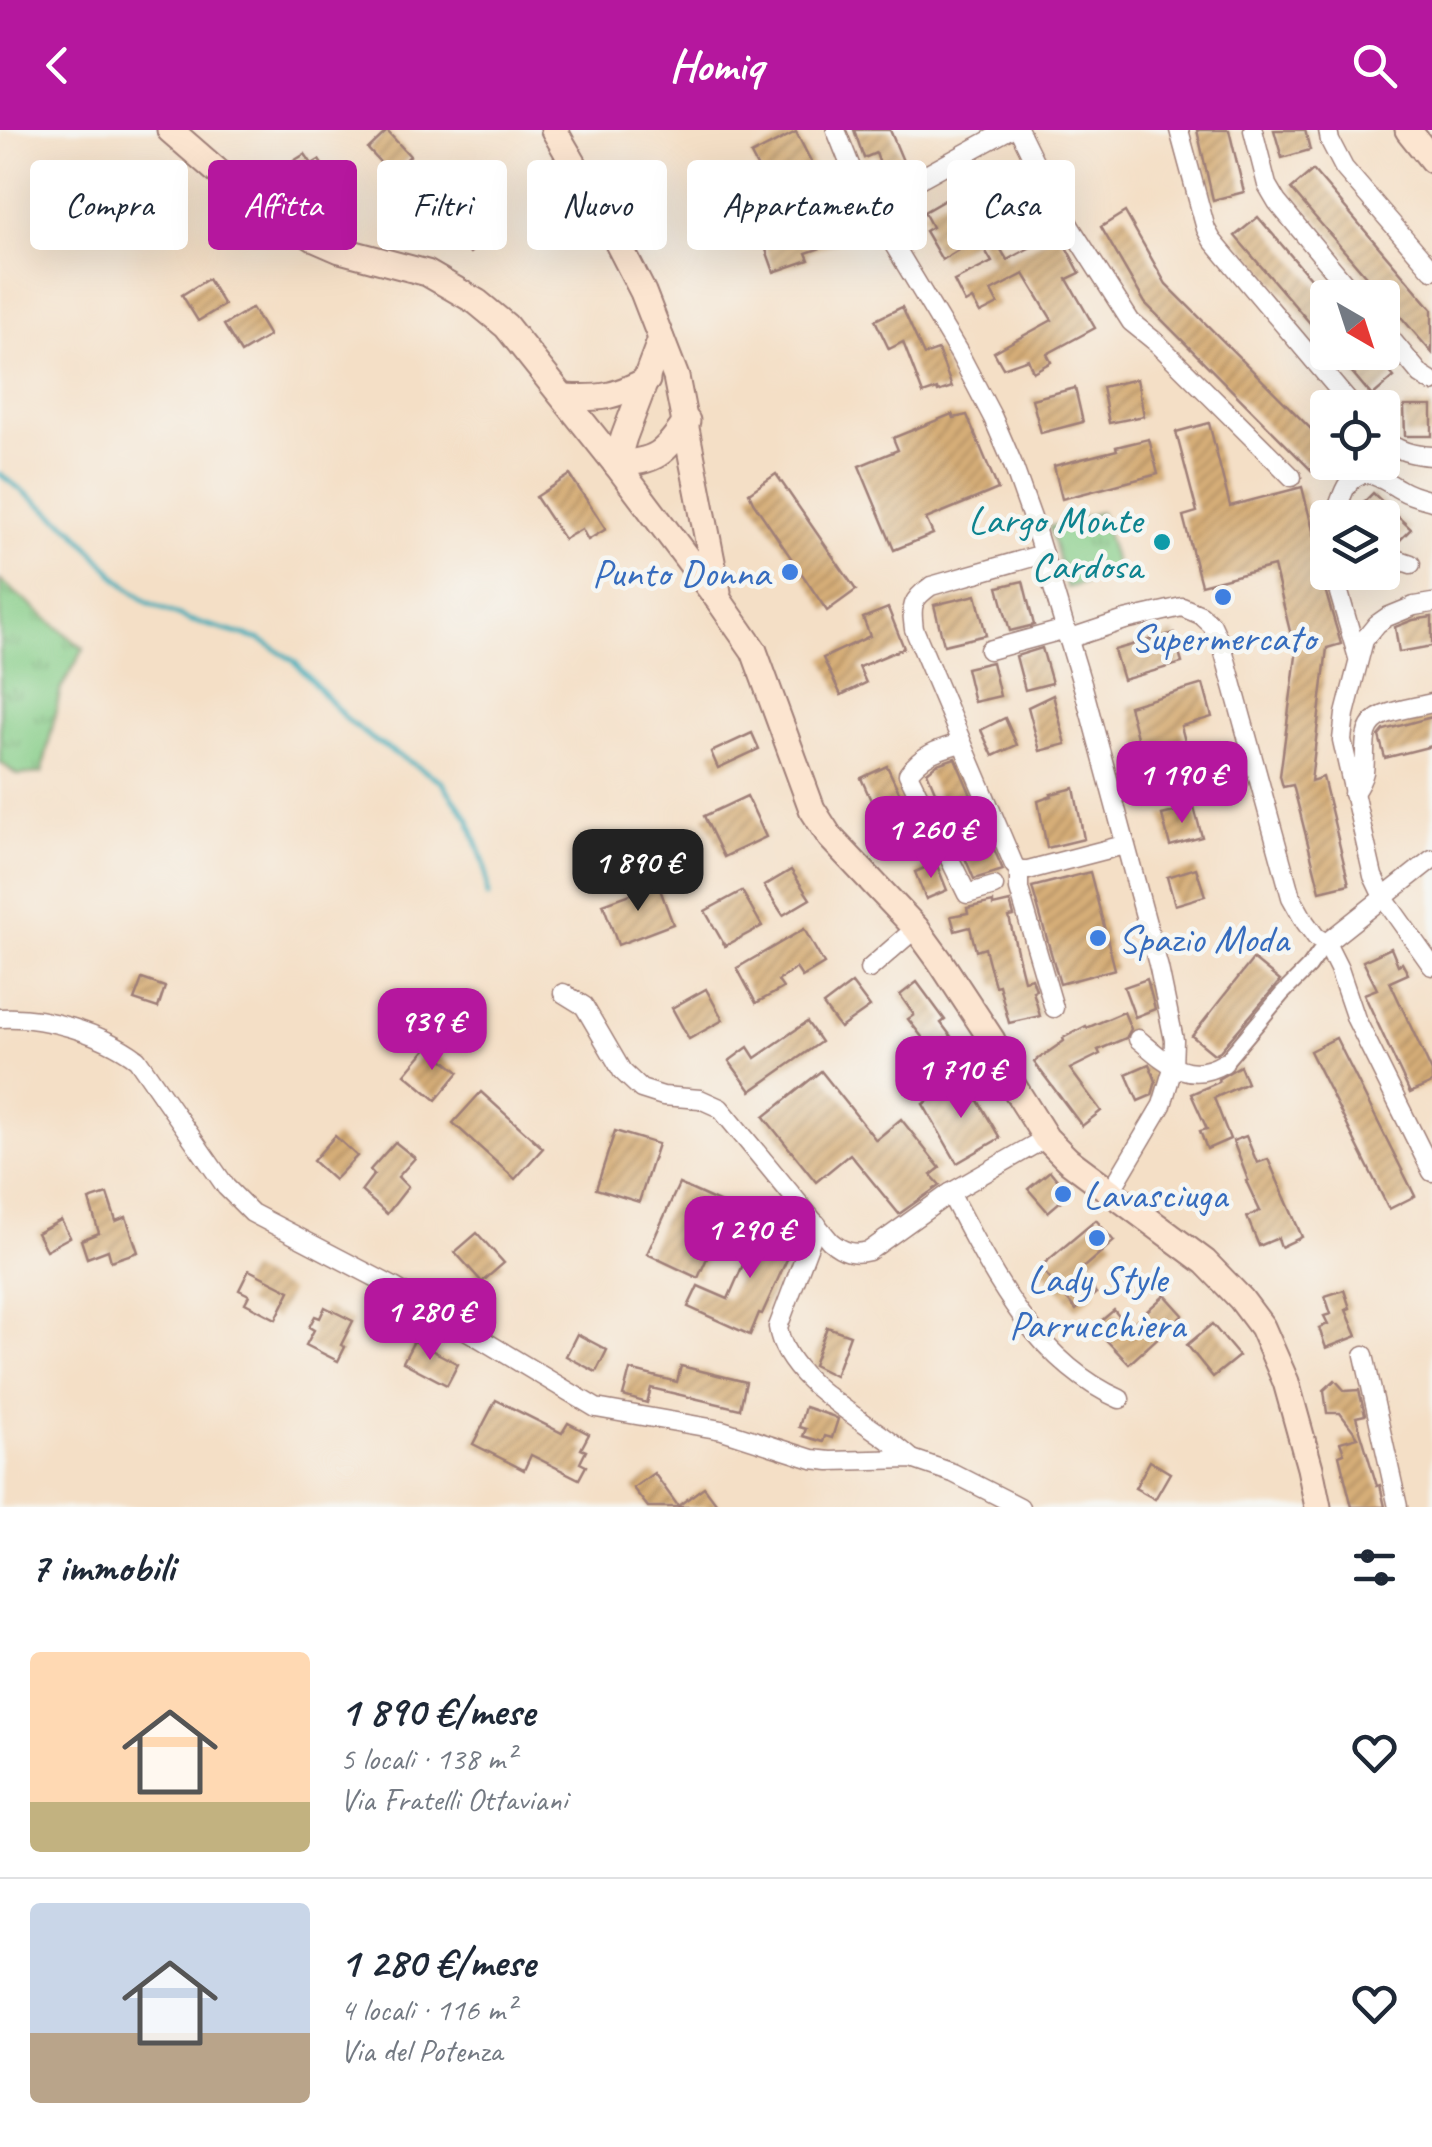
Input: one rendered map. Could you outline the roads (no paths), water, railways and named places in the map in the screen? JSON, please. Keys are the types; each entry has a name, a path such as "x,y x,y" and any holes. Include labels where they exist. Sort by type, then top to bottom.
{"main road":[{"path":"170,130 232,185 317,240 427,274 477,302 506,326 565,397 754,650 812,809 830,837 916,928 992,1040 1002,1068 1046,1138 1068,1160 1206,1262 1262,1326 1286,1382 1318,1505"},
{"path":"554,130 643,292 676,376 720,602"},
{"path":"1408,130 1432,160"},
{"path":"616,464 661,339"},
{"path":"565,397 595,399 618,395 646,380"},
{"path":"616,464 645,462 658,455 686,422"}],"street":[{"path":"836,130 848,160"},
{"path":"927,175 1008,130"},
{"path":"1019,130 1071,228 1131,322 1292,477"},
{"path":"1179,130 1212,240 1339,390"},
{"path":"1254,130 1268,185 1277,202 1342,280"},
{"path":"1328,130 1344,168 1432,270"},
{"path":"897,250 959,353 1012,462 1067,634 1159,968 1174,1040 1172,1068 1162,1104 1112,1191"},
{"path":"1400,350 1431,381"},
{"path":"1400,450 1432,456"},
{"path":"1341,500 1345,488 1359,474 1367,472 1404,492 1432,500"},
{"path":"1043,554 930,586 917,596 912,608 914,629 1014,865 1019,870 1028,870 1124,845"},
{"path":"1400,560 1411,564"},
{"path":"1337,590 1358,660"},
{"path":"1432,603 1387,617 1364,640 1342,740 1373,876 1382,898 1432,966"},
{"path":"989,650 1182,607 1212,624 1223,649 1291,897 1305,922 1326,943 1356,1019 1432,1172"},
{"path":"1353,794 1364,772 1364,738 1368,727 1380,716 1432,703"},
{"path":"961,743 932,751 916,762 908,774 967,894 994,886"},
{"path":"1138,1039 1172,1068 1196,1073 1224,1063 1326,943 1432,859"},
{"path":"1019,870 1019,889 1054,1008"},
{"path":"868,968 916,928"},
{"path":"562,994 584,1006 622,1071 640,1088 650,1093 700,1099 720,1108 839,1248 855,1254 869,1251 950,1194 1046,1138"},
{"path":"0,1018 22,1016 48,1022 124,1050 136,1060 226,1188 252,1213 394,1287 596,1408 722,1430 830,1462 912,1459"},
{"path":"950,1194 997,1279 1050,1350 1097,1389 1120,1399"},
{"path":"817,1224 778,1327 791,1361 819,1388 912,1459 953,1473 1020,1507"},
{"path":"1364,1356 1398,1507"}],"waterway":[{"path":"0,474 74,530 118,579 147,602 189,620 261,640 294,661 347,720 441,781 468,818 485,866 488,896"}],"place":[{"name":"Largo Monte Cardosa","path":"1162,542"},
{"name":"Punto Donna","path":"790,572"},
{"name":"Supermercato","path":"1223,597"},
{"name":"Spazio Moda","path":"1098,938"},
{"name":"Lavasciuga","path":"1063,1194"},
{"name":"Lady Style Parrucchiera","path":"1097,1238"}]}
